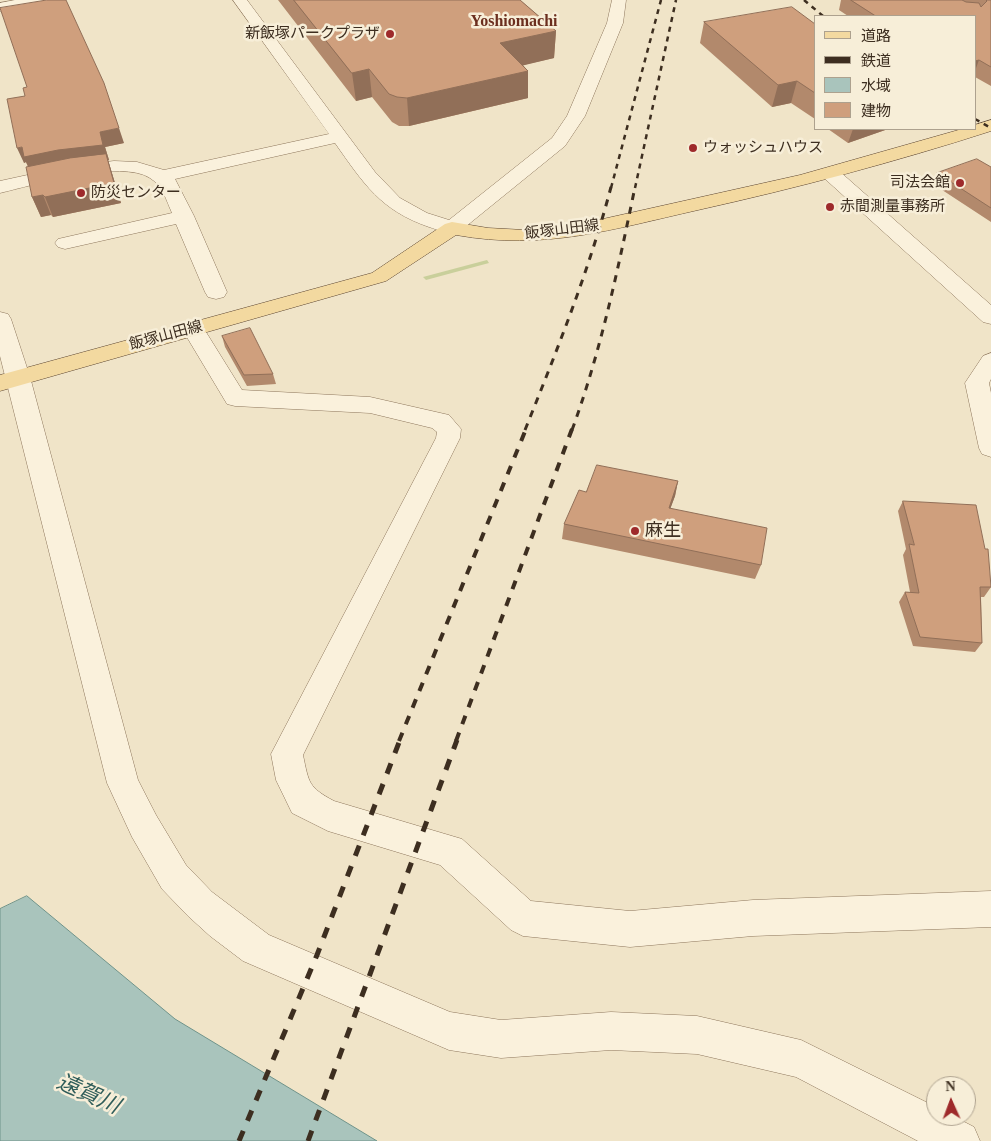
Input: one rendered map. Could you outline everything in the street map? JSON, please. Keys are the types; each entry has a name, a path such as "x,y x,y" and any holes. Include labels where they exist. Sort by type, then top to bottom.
{"main road":[{"name":"飯塚山田線","path":"9,380 379,277 402,264 452,228 510,236 550,234 637,218 831,174 911,152 991,126"}],"street":[{"path":"0,7 42,0"},
{"path":"240,0 368,176 393,202 420,218 452,228 559,142 576,116 615,24 619,0"},
{"path":"164,176 340,137"},
{"path":"0,187 100,167 162,160 234,160"},
{"path":"100,167 122,165 140,167 164,176 175,195 216,292"},
{"path":"831,174 991,317"},
{"path":"64,243 184,216"},
{"path":"0,319 9,380 123,783 144,826 174,877 200,904 256,948 449,1031 501,1039 611,1031 697,1035 802,1058 960,1141"},
{"path":"193,329 235,398 370,405 440,421 449,428 448,438 287,754 292,780 304,802 328,815 450,851 523,918 630,928 753,918 991,909"},
{"path":"991,361 976,383 991,448"}],"green space":[{"path":"487,260 489,263 426,280 423,277"}],"water":[{"name":"遠賀川","path":"27,896 175,1019 377,1141 0,1141 0,909"}],"building":[{"path":"47,0 66,0 104,83 119,128 100,132 103,145 58,150 24,157 22,147 17,148 7,99 25,96 23,88 27,87 0,8"},
{"name":"新飯塚パークプラザ","path":"294,0 520,0 556,31 500,43 528,71 407,98 397,97 389,94 369,69 352,73"},
{"path":"851,0 962,0 979,3 981,7 986,0 991,0 991,67 979,60 976,61 976,15 874,15"},
{"path":"792,7 814,23 814,92 797,81 778,85 704,22"},
{"path":"106,154 114,183 45,197 43,195 32,197 26,167 70,158"},
{"path":"977,159 991,167 991,208 937,173"},
{"path":"250,328 273,374 244,375 222,336"},
{"name":"麻生","path":"597,465 678,481 669,508 767,528 761,565 564,524 579,490 586,492"},
{"path":"903,501 976,505 985,549 988,549 991,587 980,587 982,643 920,637 905,592 919,593 909,544 914,545"}],"railway":[{"path":"611,188 661,0"},
{"path":"635,188 676,0"},
{"path":"804,0 822,15"},
{"path":"976,120 991,128"},
{"path":"525,430 583,280 611,187"},
{"path":"572,430 600,340 635,187"},
{"path":"399,741 526,429"},
{"path":"456,741 572,429"},
{"path":"239,1141 317,955 400,740"},
{"path":"308,1141 457,740"}],"place":[{"name":"新飯塚パークプラザ","path":"390,34"},
{"name":"ウォッシュハウス","path":"693,148"},
{"name":"司法会館","path":"960,183"},
{"name":"防災センター","path":"81,193"},
{"name":"赤間測量事務所","path":"830,207"},
{"name":"麻生","path":"635,531"}],"district":[{"name":"Yoshiomachi","path":"514,22"}]}
